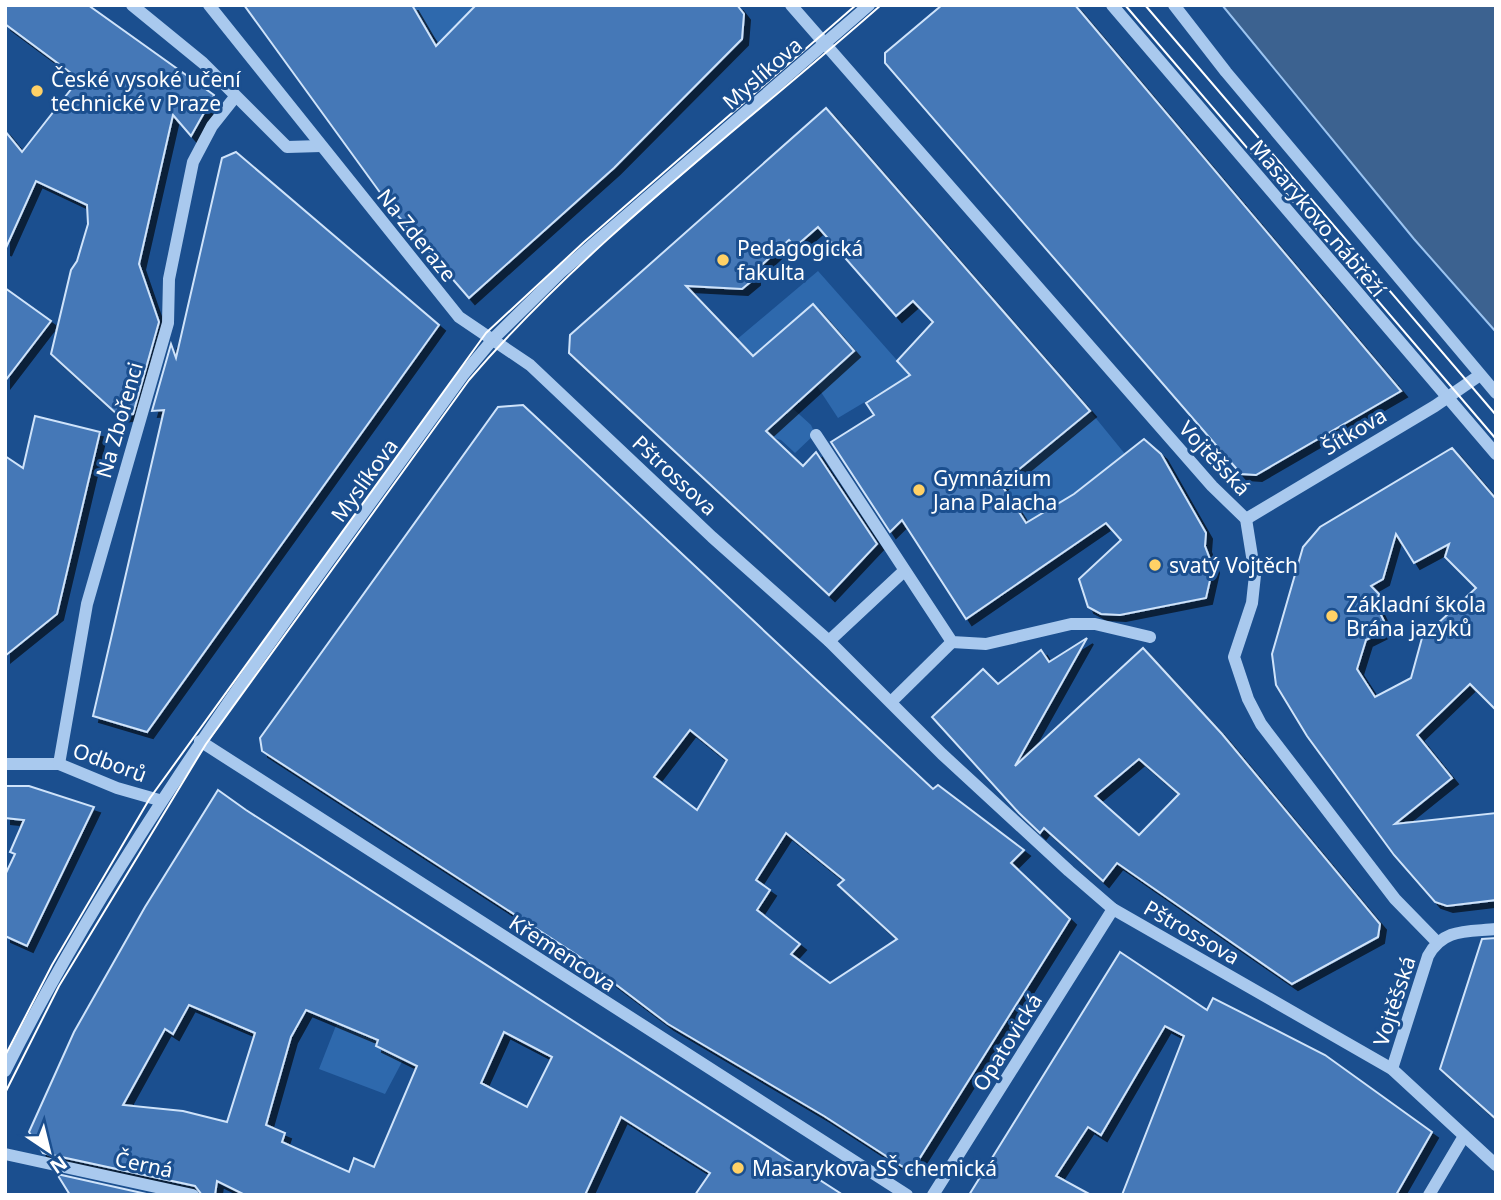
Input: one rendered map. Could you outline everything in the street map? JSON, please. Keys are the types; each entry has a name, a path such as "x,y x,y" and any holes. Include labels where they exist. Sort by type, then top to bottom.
{"street":[{"path":"132,5 203,63 287,147 321,146"},
{"name":"Na Zderaze","path":"209,5 453,311 494,338"},
{"name":"Vojtěšská","path":"791,5 1212,486 1246,519 1255,575 1252,603 1234,656 1248,699 1261,724 1395,899 1436,941 1428,956 1392,1069"},
{"name":"Myslíkova","path":"5,1071 50,985 159,800 455,386 494,338 560,273 869,5"},
{"name":"Masarykovo nábřeží","path":"1112,5 1446,399 1496,454"},
{"name":"Masarykovo nábřeží","path":"1174,5 1496,393"},
{"name":"Na Zbořenci","path":"59,764 87,604 134,432 168,323 169,279 193,162 212,125 235,97"},
{"name":"Pštrossova","path":"494,338 530,365 712,537 829,641 1020,827 1113,909 1392,1069 1496,1165"},
{"name":"Šítkova","path":"1246,519 1446,399 1480,375"},
{"path":"816,435 952,642"},
{"path":"829,641 904,571"},
{"path":"891,702 952,642 986,644 1071,624 1095,624 1150,637"},
{"name":"Křemencova","path":"200,741 907,1195"},
{"name":"Odborů","path":"5,764 59,764 117,788 159,800"},
{"name":"Opatovická","path":"933,1195 1113,909"},
{"path":"1436,941 1443,936 1496,929"},
{"path":"1429,1195 1464,1136"},
{"name":"Černá","path":"5,1154 193,1195"}],"shaded area":[{"path":"412,5 476,5 439,43 415,15"},
{"path":"1222,5 1496,5 1496,332 1414,239"},
{"path":"818,271 910,375 838,418 817,386 854,351 813,305 744,364 811,425 815,434 795,453 781,440 774,438 740,405 729,346"},
{"path":"1090,411 1125,454 1074,494 1043,512 1066,550 1051,561 1001,484"},
{"path":"337,1023 378,1040 376,1046 403,1060 385,1094 319,1069"}],"building":[{"path":"5,5 88,5 214,95 191,136 173,115 139,264 159,322 133,414 119,416 51,354 71,270 77,261 88,224 87,205 36,181 5,250 5,131 22,152 79,79 5,24"},
{"path":"244,5 412,5 436,46 476,5 737,5 744,14 742,39 614,168 469,298 392,209"},
{"path":"942,5 1075,5 1401,391 1256,475 1241,474 885,63 885,53"},
{"path":"826,108 1090,411 1001,484 1026,523 1074,494 1144,439 1161,454 1206,533 1205,546 1213,567 1206,598 1120,615 1101,614 1088,607 1079,579 1121,540 1106,523 966,619 902,520 890,532 831,442 874,415 866,403 910,375 897,361 933,322 913,301 896,316 818,227 795,247 789,240 754,272 754,279 742,289 686,286 753,356 813,304 854,351 766,431 803,466 816,452 877,544 829,595 569,353 570,335"},
{"path":"236,152 439,325 147,732 93,716 164,410 152,411 171,344 176,358 222,158"},
{"path":"5,288 51,321 5,381"},
{"path":"523,405 933,789 938,785 1024,850 1011,863 1070,919 911,1172 824,1116 668,1024 577,955 262,751 260,738 498,407","holes":["690,730 727,760 697,810 654,777","786,833 844,880 838,885 897,939 830,983 791,954 800,944 757,910 770,890 756,880"]},
{"path":"35,416 100,432 57,614 5,656 5,456 23,468"},
{"path":"1452,448 1496,499 1496,710 1470,684 1417,735 1452,778 1395,824 1496,813 1496,900 1447,906 1435,902 1394,855 1307,736 1276,685 1272,654 1303,547 1320,527","holes":["1396,534 1414,563 1449,544 1445,557 1476,588 1422,638 1411,678 1375,697 1357,669 1366,640 1388,629 1376,605 1379,594 1371,586 1383,579"]},
{"path":"1087,638 1015,766 1143,648 1222,734 1380,924 1378,937 1292,984 1117,863 1103,881 1044,828 1040,833 932,717 983,669 998,684 1041,650 1049,662","holes":["1139,759 1179,794 1139,835 1095,796"]},
{"path":"5,786 29,786 94,807 27,946 5,936 5,875 15,854 10,852 24,820 5,818"},
{"path":"218,790 843,1195 695,1195 710,1173 621,1117 585,1195 245,1195 217,1181 215,1195 202,1195 195,1186 43,1153 29,1132 74,1032 145,907","holes":["189,1005 255,1033 227,1122 183,1111 123,1105 165,1029 173,1034","306,1010 378,1040 376,1046 417,1066 374,1167 354,1158 349,1172 282,1142 285,1133 266,1125 291,1037","504,1032 552,1057 527,1107 481,1083"]},
{"path":"1496,938 1496,1119 1440,1069 1482,939"},
{"path":"1120,952 1207,1010 1213,998 1325,1055 1432,1132 1396,1195 1122,1195 1184,1036 1165,1026 1101,1135 1088,1127 1056,1176 1091,1195 969,1195"},
{"path":"57,1174 151,1195 70,1195"}],"tram line":[{"path":"5,1056 52,965 150,798 486,333 584,242 856,5"},
{"path":"5,1093 59,986 206,744 469,380 515,329 615,233 881,5"},
{"path":"1125,5 1496,439"},
{"path":"1145,5 1496,415"}],"place":[{"name":"České vysoké učení technické v Praze","path":"37,91"},
{"name":"Pedagogická fakulta","path":"723,260"},
{"name":"Gymnázium Jana Palacha","path":"919,490"},
{"name":"svatý Vojtěch","path":"1155,565"},
{"name":"Základní škola Brána jazyků","path":"1332,616"},
{"name":"Masarykova SŠ chemická","path":"738,1168"}]}
